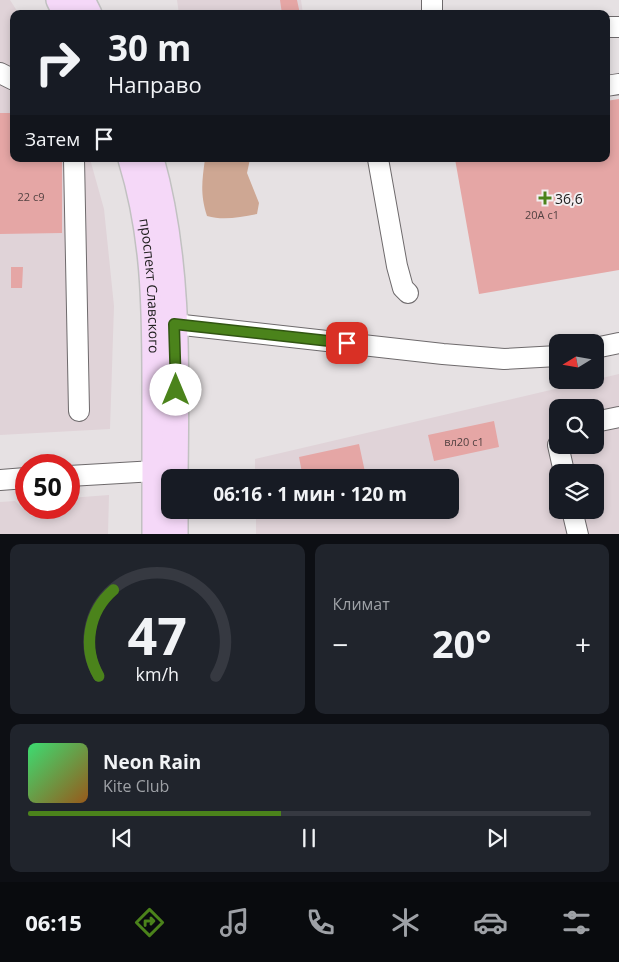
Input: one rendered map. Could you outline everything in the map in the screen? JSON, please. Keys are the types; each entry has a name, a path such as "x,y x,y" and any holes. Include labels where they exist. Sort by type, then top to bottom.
{"main road":[{"path":"59,0 82,7"},
{"name":"проспект Славского","path":"132,162 140,189 149,237 165,469"},
{"name":"проспект Славского","path":"152,162 167,233 173,288 176,355 165,469"},
{"name":"проспект Славского","path":"155,534 161,498"},
{"path":"175,519 175,534"}],"street":[{"path":"74,162 79,410"},
{"path":"379,162 397,266 403,288 408,294"},
{"path":"174,324 452,355 504,359 549,356"},
{"path":"604,346 619,343"},
{"path":"604,420 619,417"},
{"path":"80,476 161,474"},
{"path":"0,480 15,479"},
{"path":"574,519 578,534"}],"shaded area":[{"path":"0,0 10,0 16,10 10,10 10,162 91,162 104,209 114,306 110,429 0,435"},
{"path":"177,0 301,0 302,10 178,10"},
{"path":"205,162 249,162 247,173 259,203 257,214 226,218 207,216 203,201"},
{"path":"619,374 619,534 256,534 256,519 459,519 459,469 255,469 255,459 555,389 604,389 604,378"},
{"path":"109,495 108,534 0,534 0,502 15,501 15,519 80,519 80,497"}],"building":[{"path":"280,0 297,0 299,10 281,10"},
{"path":"619,99 619,270 479,294 456,162 610,162 610,100"},
{"path":"0,113 10,113 10,162 62,162 62,233 0,234"},
{"path":"11,267 23,267 22,288 11,288"},
{"path":"494,421 499,447 434,461 428,435"},
{"path":"359,444 364,469 301,469 299,457"}],"place":[{"name":"36,6","path":"545,198"}],"route":[{"path":"176,390 174,324 347,343"}]}
